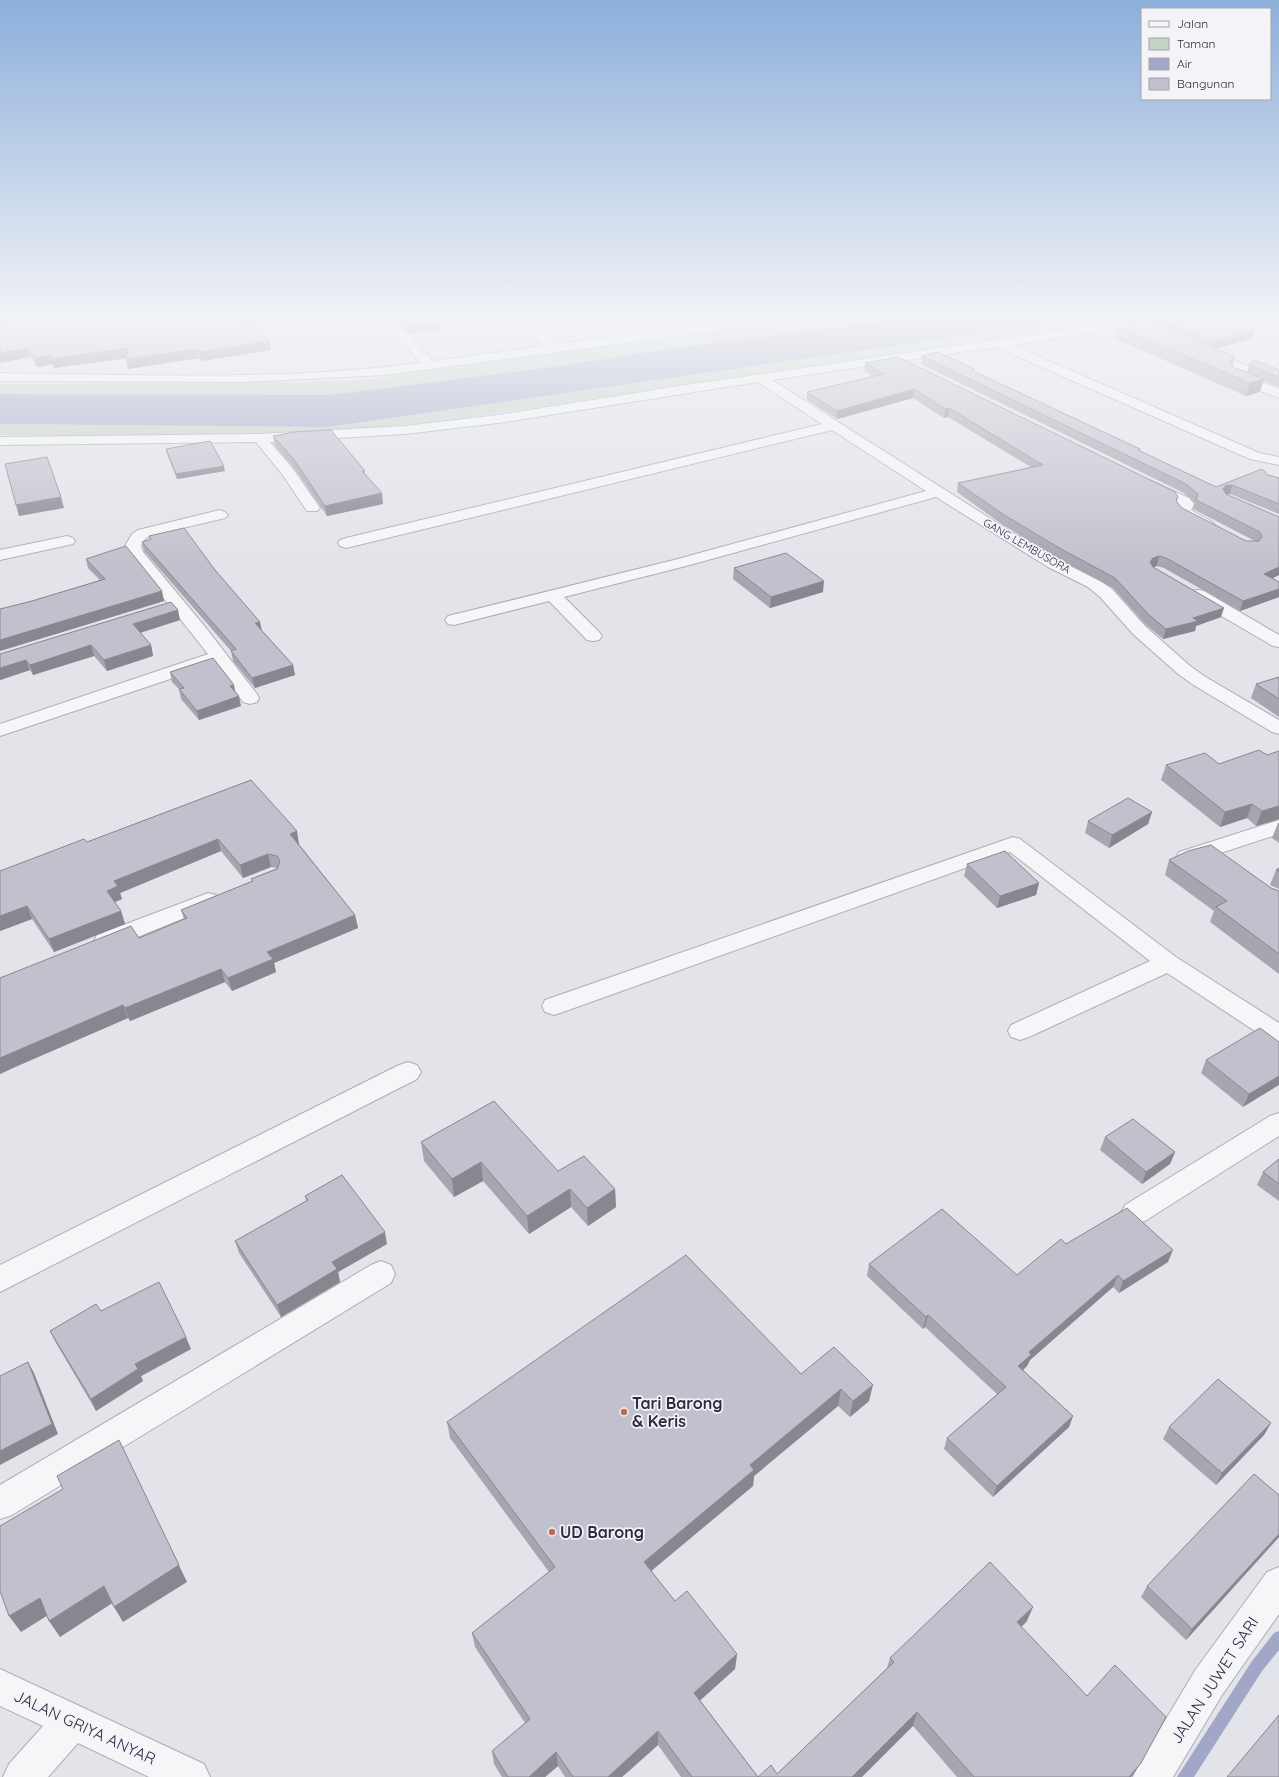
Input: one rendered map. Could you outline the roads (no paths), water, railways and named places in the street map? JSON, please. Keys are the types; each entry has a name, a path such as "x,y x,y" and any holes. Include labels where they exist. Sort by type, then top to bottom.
{"street":[{"path":"0,441 260,438 405,430 498,419 611,401"},
{"name":"GANG LEMBUSORA","path":"796,401 1054,564 1094,584 1106,593 1139,630 1183,669 1204,684 1279,728"},
{"path":"1129,401 1255,456 1279,461"},
{"path":"346,543 835,425"},
{"path":"260,438 288,472 312,508"},
{"path":"1137,478 1178,498 1186,504 1183,509 1185,513 1218,530"},
{"path":"454,620 552,594 680,563 938,492"},
{"path":"220,515 144,533 134,541 133,546 170,606 217,657 250,698"},
{"path":"0,555 67,541"},
{"path":"1184,587 1279,642"},
{"path":"552,594 593,636"},
{"path":"0,730 217,657"},
{"path":"1185,858 1279,827"},
{"path":"554,1006 1013,844 1168,963 1279,1035"},
{"path":"87,948 227,892"},
{"path":"1020,1031 1168,963"},
{"path":"0,1279 408,1072"},
{"path":"1135,1213 1279,1123"},
{"path":"0,1503 381,1274"},
{"name":"JALAN JUWET SARI","path":"1152,1777 1209,1682 1279,1584"},
{"name":"JALAN GRIYA ANYAR","path":"0,1687 191,1777"},
{"path":"22,1777 73,1721"}],"water":[{"path":"0,401 510,401 325,427 0,424"}],"waterway":[{"path":"1185,1777 1257,1666 1279,1638"}],"place":[{"name":"Tari Barong & Keris","path":"624,1412"},
{"name":"UD Barong","path":"552,1532"}]}
